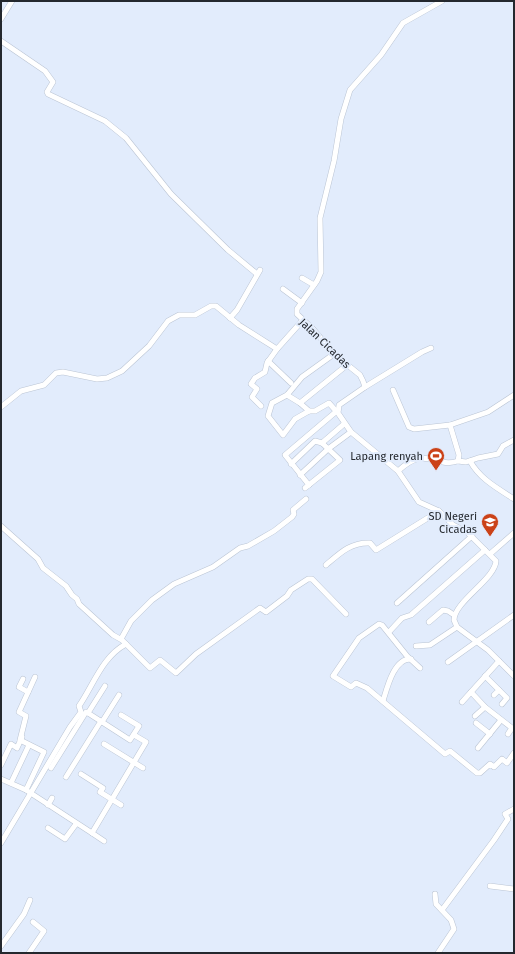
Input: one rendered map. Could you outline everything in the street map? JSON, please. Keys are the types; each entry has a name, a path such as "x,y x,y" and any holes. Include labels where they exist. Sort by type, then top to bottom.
{"street":[{"path":"1,19 12,1"},
{"name":"Jalan Cicadas","path":"364,387 363,380 360,375 334,354 313,329 297,316 296,312 321,272 320,218 334,161 341,119 350,90 381,55 403,23 442,1"},
{"path":"1,41 45,71 53,82 48,93 106,122 126,138 168,190 207,230 243,263 259,272 237,310 230,318"},
{"path":"302,278 314,285"},
{"path":"283,289 302,303"},
{"path":"1,407 21,391 44,385 56,373 64,372 96,379 107,378 122,371 149,346 160,330 174,317 195,315 212,306 277,349"},
{"path":"261,406 252,396 257,389 251,384 255,378 265,372 268,361 302,321"},
{"path":"291,464 315,441 322,443 340,461 307,487 300,475 291,464 285,456 337,410 343,401 430,348"},
{"path":"309,411 292,422 282,434 268,418 268,413 272,403 287,395 302,377 334,354"},
{"path":"268,361 291,383"},
{"path":"300,403 347,365"},
{"path":"393,390 409,427 414,429 450,425 488,412 514,395"},
{"path":"287,395 309,411 315,412 329,403 337,410 344,424 351,432 398,471 419,502 439,511 453,525 472,536 496,561 495,565 454,616"},
{"path":"322,443 344,424"},
{"path":"450,425 459,455 458,461"},
{"path":"300,475 328,449 351,432"},
{"path":"398,471 406,464 418,458 452,462 470,461 498,454 503,446 514,440"},
{"path":"470,461 476,472 481,473 489,484 514,499"},
{"path":"121,639 131,621 152,600 174,584 213,567 240,548 248,546 274,531 292,517 294,514 293,510 306,499"},
{"path":"326,564 340,552 354,545 370,543 375,550 439,511"},
{"path":"1,526 38,560 43,568 66,586 72,596 77,599 78,604 113,635 121,639 149,668 160,660 176,673 183,665 217,638 260,607 266,612 287,596 291,590 308,579 312,579 346,614"},
{"path":"490,554 514,533"},
{"path":"396,603 472,536"},
{"path":"389,632 402,618 411,615 485,550"},
{"path":"429,622 443,610 448,611 454,616 457,627 477,640 514,676"},
{"path":"448,662 514,615"},
{"path":"420,668 389,632 379,624 362,637 333,675 351,687 357,683 367,688 417,728 445,754 450,751 477,774 490,764 494,767 502,759 508,762 514,753"},
{"path":"416,646 430,645 457,627"},
{"path":"18,813 70,727 80,714 79,706 96,679 100,667 118,648 126,644"},
{"path":"383,702 390,680 399,663 407,658 411,659"},
{"path":"462,702 499,661"},
{"path":"1,765 11,744 17,748 28,724 24,722 26,716 19,712 36,676"},
{"path":"485,676 507,698 502,704"},
{"path":"23,679 19,688 28,692"},
{"path":"51,768 86,712 88,713 105,686"},
{"path":"494,695 499,690"},
{"path":"471,692 485,707 512,728 508,734"},
{"path":"66,777 119,695"},
{"path":"475,716 485,707"},
{"path":"88,713 130,740 139,726 121,715"},
{"path":"478,748 501,720"},
{"path":"476,723 490,734"},
{"path":"92,833 146,742 134,735"},
{"path":"1,842 30,793 44,752 20,740"},
{"path":"104,744 143,768"},
{"path":"11,783 29,745"},
{"path":"81,774 103,788 100,792 121,806"},
{"path":"1,780 11,783 30,793 76,824 104,840"},
{"path":"30,793 38,789"},
{"path":"48,805 52,798"},
{"path":"442,910 508,819 505,814 514,809"},
{"path":"48,828 65,839 76,824"},
{"path":"490,886 514,889"},
{"path":"435,894 436,904 451,920 454,929 438,953"},
{"path":"1,946 30,900"},
{"path":"29,953 44,931 33,922"}],"place":[{"name":"Lapang renyah","path":"436,471"},
{"name":"SD Negeri Cicadas","path":"490,537"}]}
